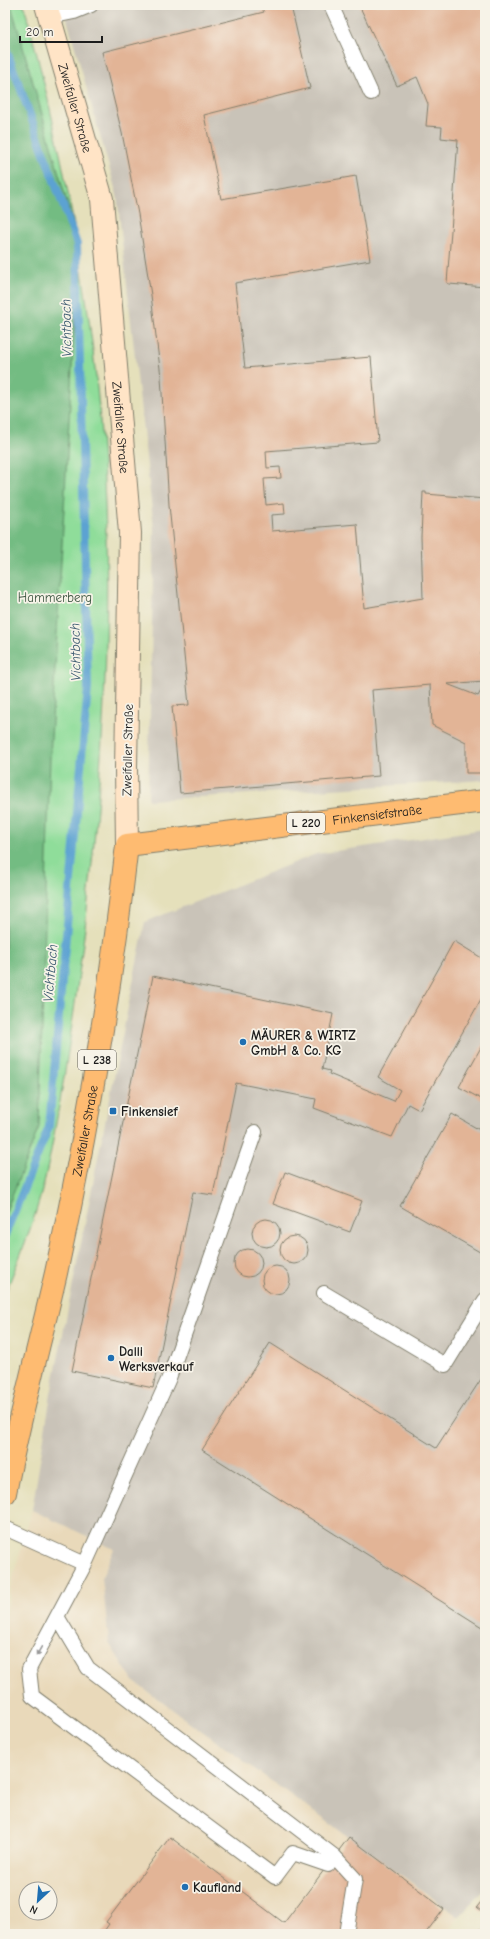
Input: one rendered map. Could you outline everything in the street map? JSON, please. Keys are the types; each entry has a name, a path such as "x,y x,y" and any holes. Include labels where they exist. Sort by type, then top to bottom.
{"main road":[{"name":"Zweifaller Straße","path":"5,1493 56,1273 90,1106 117,938 127,845 126,775 130,533 102,199 48,11"},
{"name":"Finkensiefstraße","path":"127,845 485,801"}],"lane":[{"path":"48,11 74,12 91,5"},
{"path":"331,5 370,93"},
{"path":"255,1132 169,1378 85,1564 58,1618 29,1669 32,1696 275,1878 293,1853 328,1865"},
{"path":"324,1293 445,1365 485,1300"},
{"path":"5,1528 85,1564"},
{"path":"58,1618 88,1668 334,1856 355,1879 346,1934"}],"shaded area":[{"path":"63,5 485,5 485,780 148,800 154,529 117,195"},
{"path":"485,829 485,1888 459,1917 133,1681 109,1643 102,1577 114,1549 32,1510 51,1394 145,922 316,854"},
{"path":"32,1510 114,1549 102,1577 133,1681 459,1917 445,1934 5,1934 5,1622 10,1589"}],"green space":[{"name":"Hammerberg","path":"5,5 24,5 54,128 79,252 96,377 102,440 107,557 107,611 100,774 84,936 68,1050 53,1139 42,1191 5,1294"},
{"name":"Hammerberg","path":"5,5 11,5 79,244 50,757 39,1127 5,1214"}],"building":[{"path":"260,5 291,6 310,88 204,115 221,199 356,176 370,260 235,283 245,368 371,357 378,442 266,451 267,468 280,467 281,478 264,479 266,505 284,503 285,514 271,515 272,531 357,524 364,608 423,598 421,537 423,492 426,492 426,494 485,499 485,651 481,653 484,681 447,684 478,696 485,684 485,773 466,773 466,742 432,725 430,685 372,690 379,776 180,793 172,706 189,705 169,505 161,377 151,295 138,214 122,133 102,52 264,12"},
{"path":"359,5 485,5 485,287 447,283 458,140 441,138 442,127 426,126 428,104 417,77 397,86"},
{"path":"454,941 485,960 485,992 419,1110 408,1104 392,1137 314,1108 316,1099 236,1083 213,1195 193,1192 153,1388 72,1371 153,976 333,1014 322,1069 330,1071 329,1074 394,1101 400,1090 378,1077"},
{"path":"485,1040 485,1101 459,1087"},
{"path":"452,1114 485,1133 485,1255 400,1206"},
{"path":"285,1172 362,1201 350,1232 273,1204"},
{"path":"266,1219 276,1223 280,1233 276,1243 266,1247 256,1243 252,1233 256,1223"},
{"path":"294,1236 304,1240 308,1250 304,1260 294,1264 284,1260 280,1250 284,1240"},
{"path":"248,1249 258,1253 262,1263 258,1273 248,1277 238,1273 234,1263 238,1253"},
{"path":"276,1266 286,1270 290,1280 286,1290 276,1294 266,1290 262,1280 266,1270"},
{"path":"270,1343 436,1448 485,1373 485,1629 202,1450"},
{"name":"Kaufland","path":"170,1837 284,1923 349,1837 444,1909 425,1934 102,1934 109,1924 106,1922"},
{"path":"485,1897 485,1907 482,1911 477,1907"}],"waterway":[{"name":"Vichtbach","path":"5,46 77,244 88,688 49,1127 5,1235"}],"railway":[{"path":"477,1934 485,1925"}],"place":[{"name":"MÄURER & WIRTZ GmbH & Co. KG","path":"243,1042"},
{"name":"Finkensief","path":"113,1111"},
{"name":"Dalli Werksverkauf","path":"111,1358"},
{"name":"Kaufland","path":"185,1887"}]}
